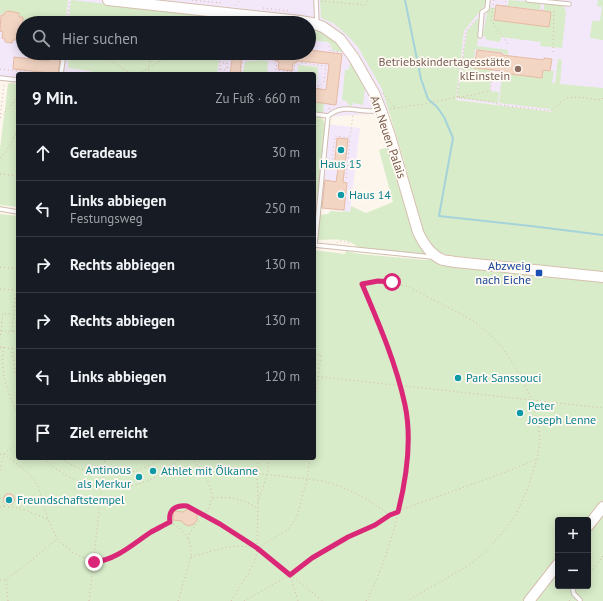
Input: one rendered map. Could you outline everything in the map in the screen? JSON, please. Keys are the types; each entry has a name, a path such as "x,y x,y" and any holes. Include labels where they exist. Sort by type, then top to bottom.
{"street":[{"name":"Am Neuen Palais","path":"108,0 156,3 260,16"},
{"name":"Am Neuen Palais","path":"317,25 323,27 340,39 354,58 374,92 382,110 399,163 418,232 424,245 438,258"},
{"path":"438,258 455,262 603,278"},
{"path":"591,522 603,507"},
{"path":"529,601 555,568"}],"lane":[{"path":"316,0 317,25"},
{"path":"480,36 482,12 486,9 488,0"},
{"path":"528,0 569,4"},
{"path":"61,72 63,60"},
{"path":"2,78 16,80"},
{"path":"316,227 328,116 334,111 347,108 371,111 382,110"},
{"path":"316,114 328,116"},
{"path":"0,209 16,212"},
{"path":"316,245 438,258"},
{"path":"573,589 574,594 580,600"}],"path":[{"path":"68,16 70,0"},
{"path":"192,0 220,3 220,0"},
{"path":"235,6 240,0"},
{"path":"316,0 365,5 368,0"},
{"path":"494,0 491,20 509,46"},
{"path":"505,6 506,0"},
{"path":"553,52 554,3"},
{"path":"457,97 466,31 482,12"},
{"path":"329,46 330,51 342,53"},
{"path":"110,60 128,72"},
{"path":"148,72 150,60"},
{"path":"141,72 162,60"},
{"path":"219,72 220,60"},
{"path":"241,72 243,60"},
{"path":"272,60 277,65"},
{"path":"277,61 276,70 288,72"},
{"path":"220,63 227,63 226,67"},
{"path":"294,72 295,63"},
{"path":"294,66 301,63 326,66 324,82 320,86 322,89 316,88"},
{"path":"220,69 226,70 226,67 231,67"},
{"path":"0,69 25,72"},
{"path":"382,110 437,102 491,90 492,70"},
{"path":"0,118 2,78"},
{"path":"316,85 320,86"},
{"path":"457,97 492,102 500,105 551,111 566,98 601,100 603,98"},
{"path":"0,118 16,98"},
{"path":"346,178 354,109"},
{"path":"0,158 6,152 16,134"},
{"path":"334,162 332,161 334,136 350,138"},
{"path":"0,174 16,176"},
{"path":"0,267 16,269"},
{"path":"366,601 389,549 404,490 408,443 406,406 400,385 390,351 362,284 378,281 400,284 447,306 475,322 491,335 501,346 522,379 532,400 539,429 540,442 537,459 516,514 494,542 470,565 409,601"},
{"path":"0,289 16,291 12,332"},
{"path":"0,339 3,313 14,314"},
{"path":"1,331 16,332"},
{"path":"0,347 16,349"},
{"path":"3,347 4,376 16,410"},
{"path":"12,348 16,375"},
{"path":"316,354 321,355 316,393"},
{"path":"318,376 603,408"},
{"path":"0,470 4,454 16,444"},
{"path":"0,454 4,454 25,470 35,481 38,486 48,519 57,539 73,553 94,562 100,562 117,555 170,522"},
{"path":"244,601 290,575 312,558 348,537 375,525 390,515 503,474 537,459"},
{"path":"46,460 55,468 72,478 82,483 102,488 124,487 148,481 178,460"},
{"path":"64,460 83,470 103,475 116,475 134,472 158,460"},
{"path":"89,601 105,460"},
{"path":"188,538 194,527 204,515 212,498 210,488 194,460"},
{"path":"231,601 256,558 258,460"},
{"path":"258,502 267,474 269,460"},
{"path":"190,557 238,546 257,548 288,529 297,517 307,479 310,460"},
{"path":"199,467 324,482 347,490 372,502 390,515"},
{"path":"212,498 226,497 240,499 258,509"},
{"path":"0,498 4,507"},
{"path":"178,601 190,557 191,547 188,538 181,529 170,522 169,516 171,511 177,507 187,506 257,548 323,601"},
{"path":"0,507 10,507 48,519"},
{"path":"0,580 6,579 35,558 57,539"},
{"path":"591,572 603,556"},
{"path":"290,575 298,601"},
{"path":"6,579 8,601"}],"shaded area":[{"path":"0,0 603,0 603,90 554,112 456,100 423,111 316,116 316,72 16,72 16,83 0,81"},
{"path":"326,124 360,128 350,212 316,208"}],"green space":[{"path":"0,0 68,0 67,16 19,16 19,13 5,11 4,15 0,14"},
{"path":"71,0 204,15 204,16 69,16"},
{"path":"320,0 486,0 485,5 464,31 456,100 553,112 549,109 499,103 502,73 541,78 543,70 554,71 552,83 555,83 558,59 562,60 560,84 603,88 603,273 448,255 431,247 421,230 404,161 382,89 358,47 333,23 321,18"},
{"path":"509,0 541,3 540,10 507,6"},
{"path":"598,0 603,0 603,40 590,38 592,21 600,21 602,7 597,6"},
{"path":"544,3 563,5 566,12 562,48 540,46 541,42 501,37 500,42 487,40 483,35 488,7 495,8 494,20 549,27 551,12 544,11"},
{"path":"481,15 477,46 508,50 508,55 503,54 503,52 475,49 473,68 491,70 490,91 499,92 498,103 457,98 467,31"},
{"path":"316,29 333,39 340,47 342,52 332,50 331,45 328,42 316,41"},
{"path":"69,60 219,60 217,72 91,72 68,68"},
{"path":"267,61 267,72 243,72 245,62"},
{"path":"350,62 365,87 363,105 353,103 352,106 346,101 342,100 345,70 349,70"},
{"path":"298,66 318,67 317,82 316,72 298,72"},
{"path":"8,84 16,84 16,207 0,205 0,149"},
{"path":"316,102 324,104 323,112 316,112"},
{"path":"316,117 321,118 325,124 316,207"},
{"path":"391,146 416,240 426,254 360,248 349,241 344,240 317,240 319,215 328,214 331,211 350,212 351,206 366,213 393,202 379,150"},
{"name":"Park Sanssouci","path":"0,214 16,216 16,460 316,460 316,250 345,254 346,251 360,254 435,260 603,281 603,601 0,601"}],"building":[{"path":"496,5 551,12 549,27 494,20"},
{"path":"8,11 19,13 19,16 16,16 16,40 13,40 12,43 5,42 5,39 2,38 3,32 0,31 1,15 4,15 5,12"},
{"path":"477,50 502,53 502,55 544,60 544,58 552,59 550,71 543,70 542,78 502,73 503,71 474,68"},
{"path":"316,51 342,54 336,105 316,102 316,88 326,90 329,64 297,61 296,63 293,63 292,71 278,69 279,61 275,61 316,60"},
{"path":"14,57 16,57 16,60 60,60 58,72 40,72 13,69"},
{"path":"232,60 241,60 240,72 230,72"},
{"path":"337,138 348,139 343,182 347,183 344,210 322,208 325,180 336,182 338,169 334,168"},
{"name":"Freundschaftstempel","path":"7,494 11,494 13,495 13,503 7,504 4,501 4,497"},
{"path":"188,509 194,510 197,514 197,520 194,524 189,526 184,524 182,521 173,520 174,511 183,512"}],"waterway":[{"path":"405,0 421,79 428,99 437,107 444,117 453,138 439,216 603,235"}],"place":[{"name":"Betriebskindertagesstätte klEinstein","path":"518,69"},
{"name":"Haus 15","path":"341,150"},
{"name":"Haus 14","path":"341,195"},
{"name":"Abzweig nach Eiche","path":"539,273"},
{"name":"Park Sanssouci","path":"458,378"},
{"name":"Peter Joseph Lenne","path":"520,413"},
{"name":"Athlet mit Ölkanne","path":"153,471"},
{"name":"Antinous als Merkur","path":"139,477"},
{"name":"Freundschaftstempel","path":"9,500"}],"route":[{"path":"94,562 100,562 117,555 170,522 169,516 171,511 177,507 187,506 220,524 257,548 290,575 312,558 348,537 375,525 390,515 398,512 404,490 406,473 408,422 406,406 390,351 362,284 378,281 392,282"}]}
